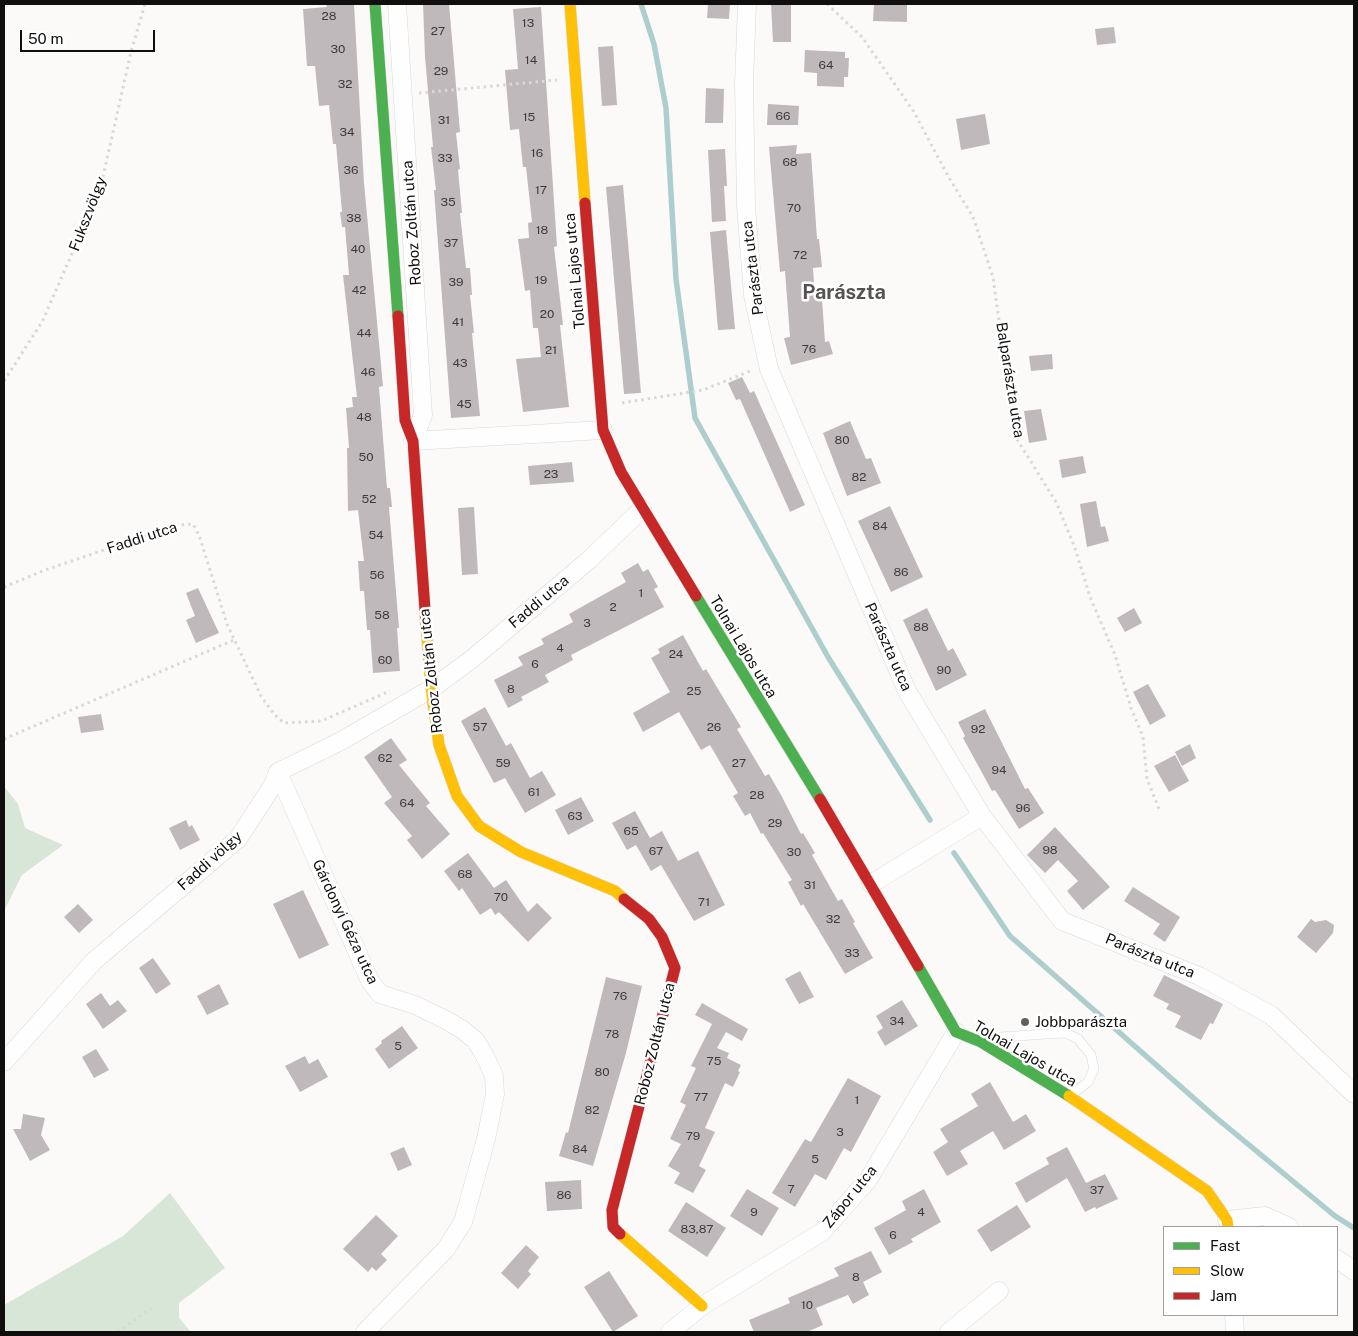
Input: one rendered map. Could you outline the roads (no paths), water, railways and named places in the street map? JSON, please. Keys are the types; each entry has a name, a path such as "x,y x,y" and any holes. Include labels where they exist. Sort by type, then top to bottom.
{"street":[{"name":"Roboz Zoltán utca","path":"375,4 405,420 413,440 431,689 439,745 457,796 479,826 521,852 615,891 649,919 662,938 675,968 612,1210 613,1227 625,1240 702,1306"},
{"name":"Roboz Zoltán utca","path":"397,4 423,415 413,440"},
{"name":"Tolnai Lajos utca","path":"570,4 603,430 621,472 871,884 956,1032 981,1042 1069,1096 1166,1161 1207,1191 1228,1224"},
{"name":"Parászta utca","path":"747,4 744,83 746,206 753,295 768,364 907,691 982,816 1062,921 1199,976 1270,1016 1354,1094"},
{"path":"413,440 603,430"},
{"name":"Faddi utca","path":"431,689 472,659 589,560 642,509"},
{"path":"278,772 341,741 431,689"},
{"name":"Faddi völgy","path":"4,1062 94,961 238,839 273,785 278,772"},
{"name":"Gárdonyi Géza utca","path":"278,772 370,980 380,994 438,1016 463,1030 476,1041 494,1076 495,1094 486,1139 463,1222 446,1249 365,1332"},
{"path":"871,884 982,816"},
{"name":"Zápor utca","path":"670,1332 702,1306 822,1232 868,1180 956,1032"},
{"path":"1228,1224 1265,1216 1287,1226"},
{"path":"1338,1260 1354,1271"},
{"path":"950,1332 999,1291"},
{"path":"1234,1316 1235,1332"}],"lane":[{"path":"981,1042 1001,1037 1066,1033 1078,1039 1091,1054 1094,1069 1088,1082 1069,1096"}],"waterway":[{"path":"641,4 654,44 666,108 676,279 695,418 828,657 930,820"},
{"path":"954,853 1010,936 1214,1116 1335,1216 1354,1228"}],"place":[{"name":"Jobbparászta","path":"1025,1022"}],"district":[{"name":"Parászta","path":"844,293"}]}
